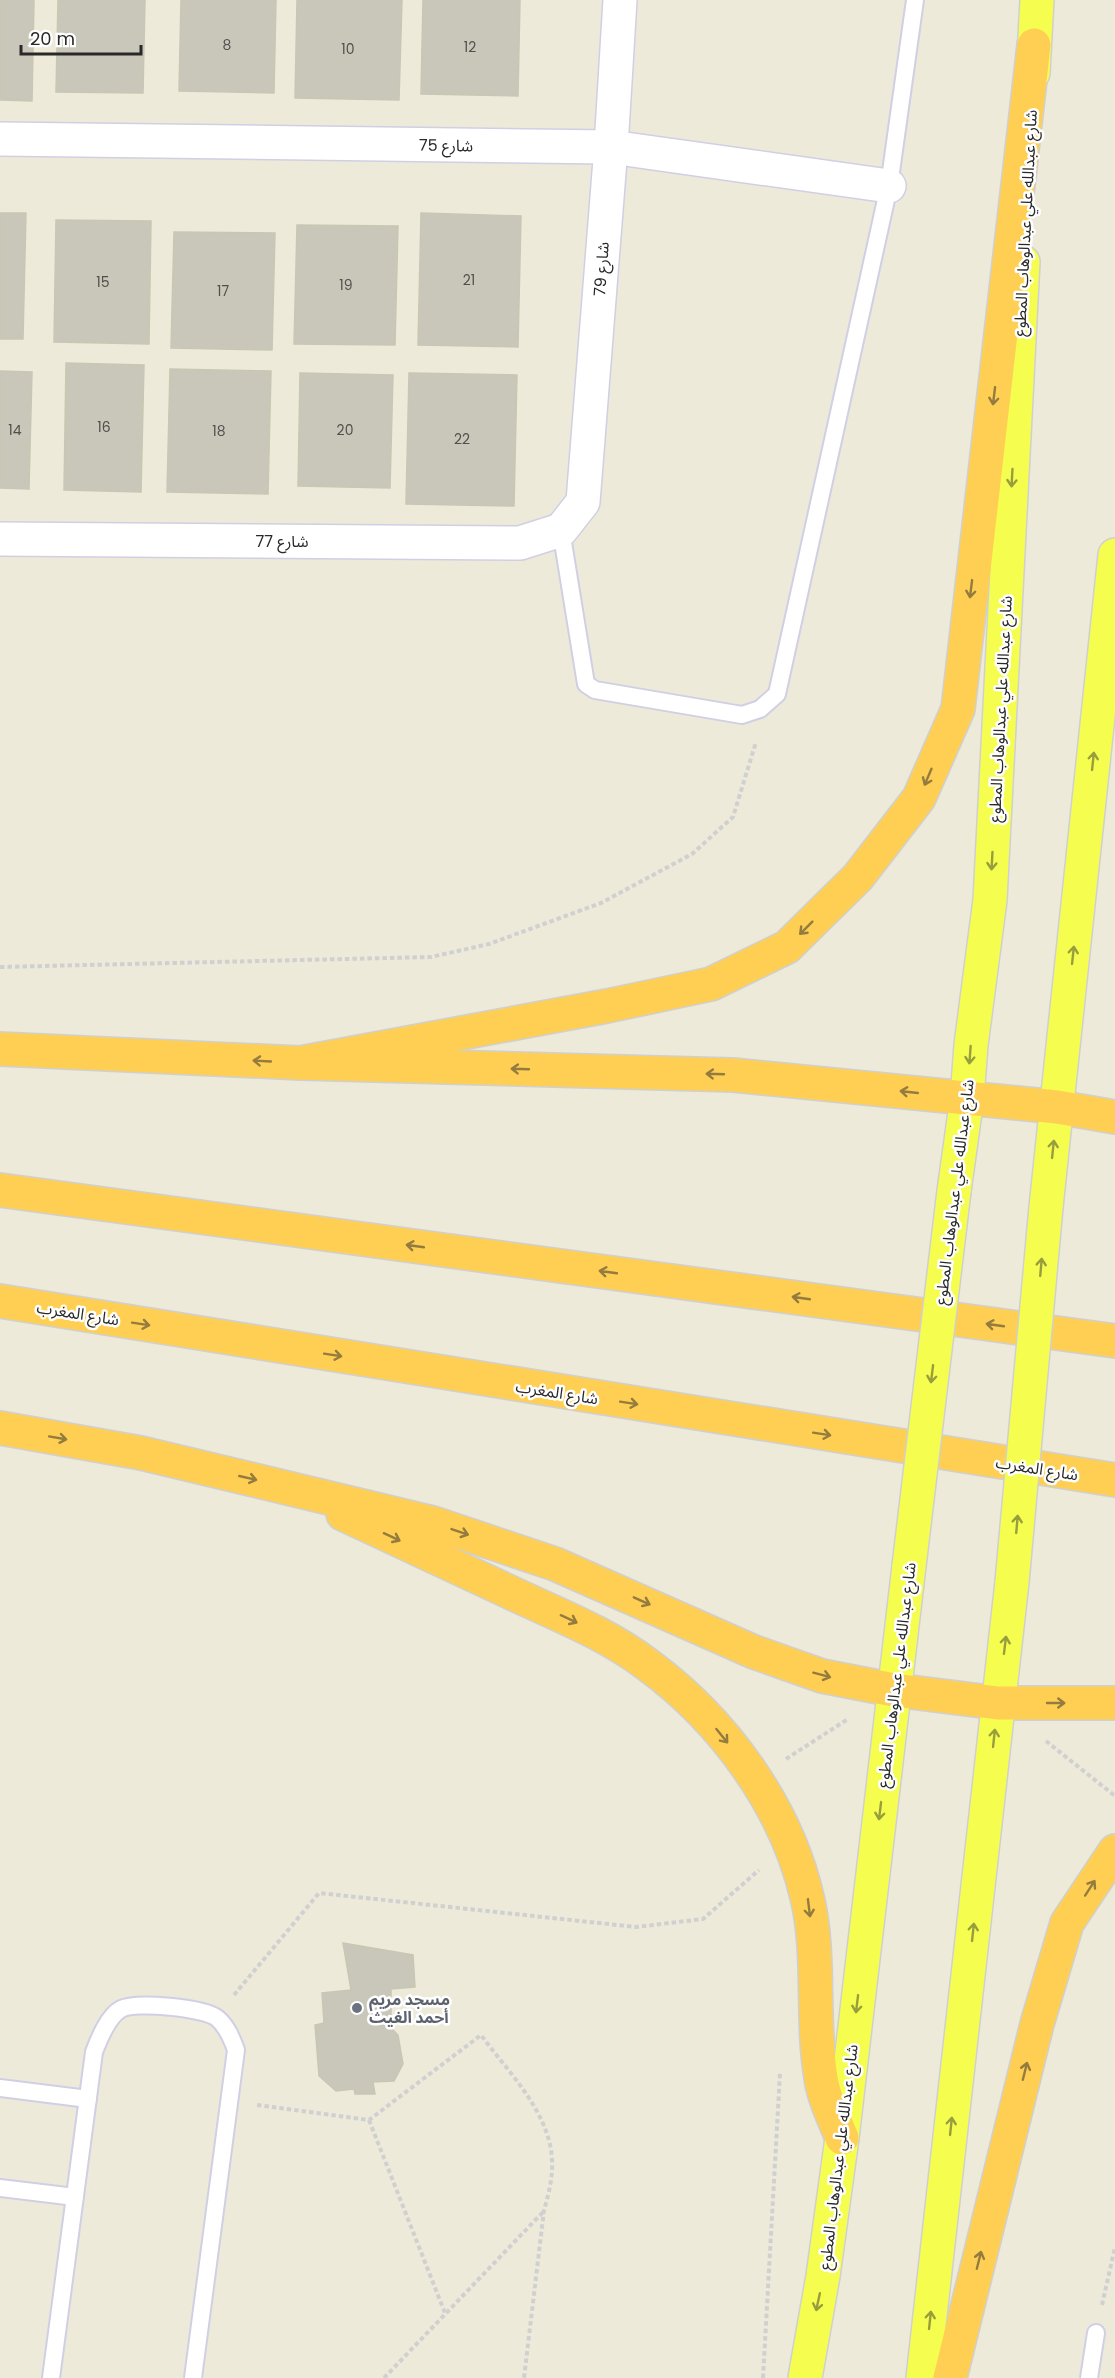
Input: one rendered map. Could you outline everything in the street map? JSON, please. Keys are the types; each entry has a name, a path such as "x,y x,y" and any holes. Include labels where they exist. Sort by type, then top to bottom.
{"highway":[{"path":"300,1063 607,1006 711,984 787,947 858,877 919,798 958,709 1034,45"},
{"path":"0,1049 300,1063 733,1075 1058,1107 1115,1117"},
{"path":"0,1190 1115,1341"},
{"name":"شارع المغرب","path":"0,1301 1115,1480"},
{"path":"0,1428 141,1453 433,1522 555,1564 754,1652 822,1676 894,1690 998,1703 1115,1702"},
{"path":"281,1486 599,1635 647,1664 695,1705 721,1733 771,1807 798,1861 808,1900 813,1939 816,2044 821,2080 842,2138"},
{"path":"950,2378 1037,2024 1067,1923 1115,1851"}],"main road":[{"name":"شارع عبدالله علي عبدالوهاب المطوع","path":"805,2378 823,2276 842,2138 990,900 1037,0"},
{"path":"923,2378 1012,1582 1046,1207 1115,555"}],"street":[{"name":"شارع 79","path":"561,530 583,502 611,147 620,0"},
{"name":"شارع 75","path":"0,139 611,147 889,186"},
{"name":"شارع 77","path":"0,539 520,543 561,530"}],"lane":[{"path":"561,530 586,684 595,690 742,715 760,709 777,694 889,186 915,0"},
{"path":"51,2378 94,2052 100,2037 119,2010 135,2005 204,2012 216,2017 231,2037 236,2050 193,2378"},
{"path":"0,2088 88,2098"},
{"path":"0,2187 75,2197"},
{"path":"1089,2378 1096,2332"}],"path":[{"path":"0,967 431,957 489,944 601,903 692,854 734,817 755,747 760,709"},
{"path":"1043,1739 1115,1796"},
{"path":"216,2017 319,1893 636,1927 704,1919 759,1870"},
{"path":"230,2101 369,2120 481,2035 536,2109 547,2133 552,2158 551,2185 544,2210 524,2378"},
{"path":"369,2120 445,2313"},
{"path":"384,2378 544,2210"},
{"path":"1096,2332 1115,2247"}],"building":[{"path":"0,0 34,0 32,101 0,100"},
{"path":"58,0 145,0 143,93 56,92"},
{"path":"181,0 276,0 274,93 179,91"},
{"path":"297,0 402,0 399,100 295,98"},
{"path":"423,0 520,0 518,96 421,94"},
{"path":"0,213 26,213 23,339 0,339"},
{"path":"421,213 521,216 518,347 418,345"},
{"path":"56,220 151,221 149,344 54,342"},
{"path":"297,225 398,226 395,345 294,344"},
{"path":"174,232 275,233 272,350 171,348"},
{"path":"66,363 144,365 141,492 64,490"},
{"path":"170,369 271,371 268,494 167,492"},
{"path":"0,371 32,372 29,489 0,488"},
{"path":"300,373 393,375 390,488 298,486"},
{"path":"409,373 517,375 514,506 406,504"},
{"name":"مسجد مريم أحمد الغيث","path":"343,1943 413,1955 415,1987 391,1989 391,2028 398,2035 403,2064 394,2081 373,2082 375,2094 355,2094 354,2089 336,2091 319,2076 315,2025 324,2023 322,1993 351,1990"}],"place":[{"name":"مسجد مريم أحمد الغيث","path":"357,2008"}]}
